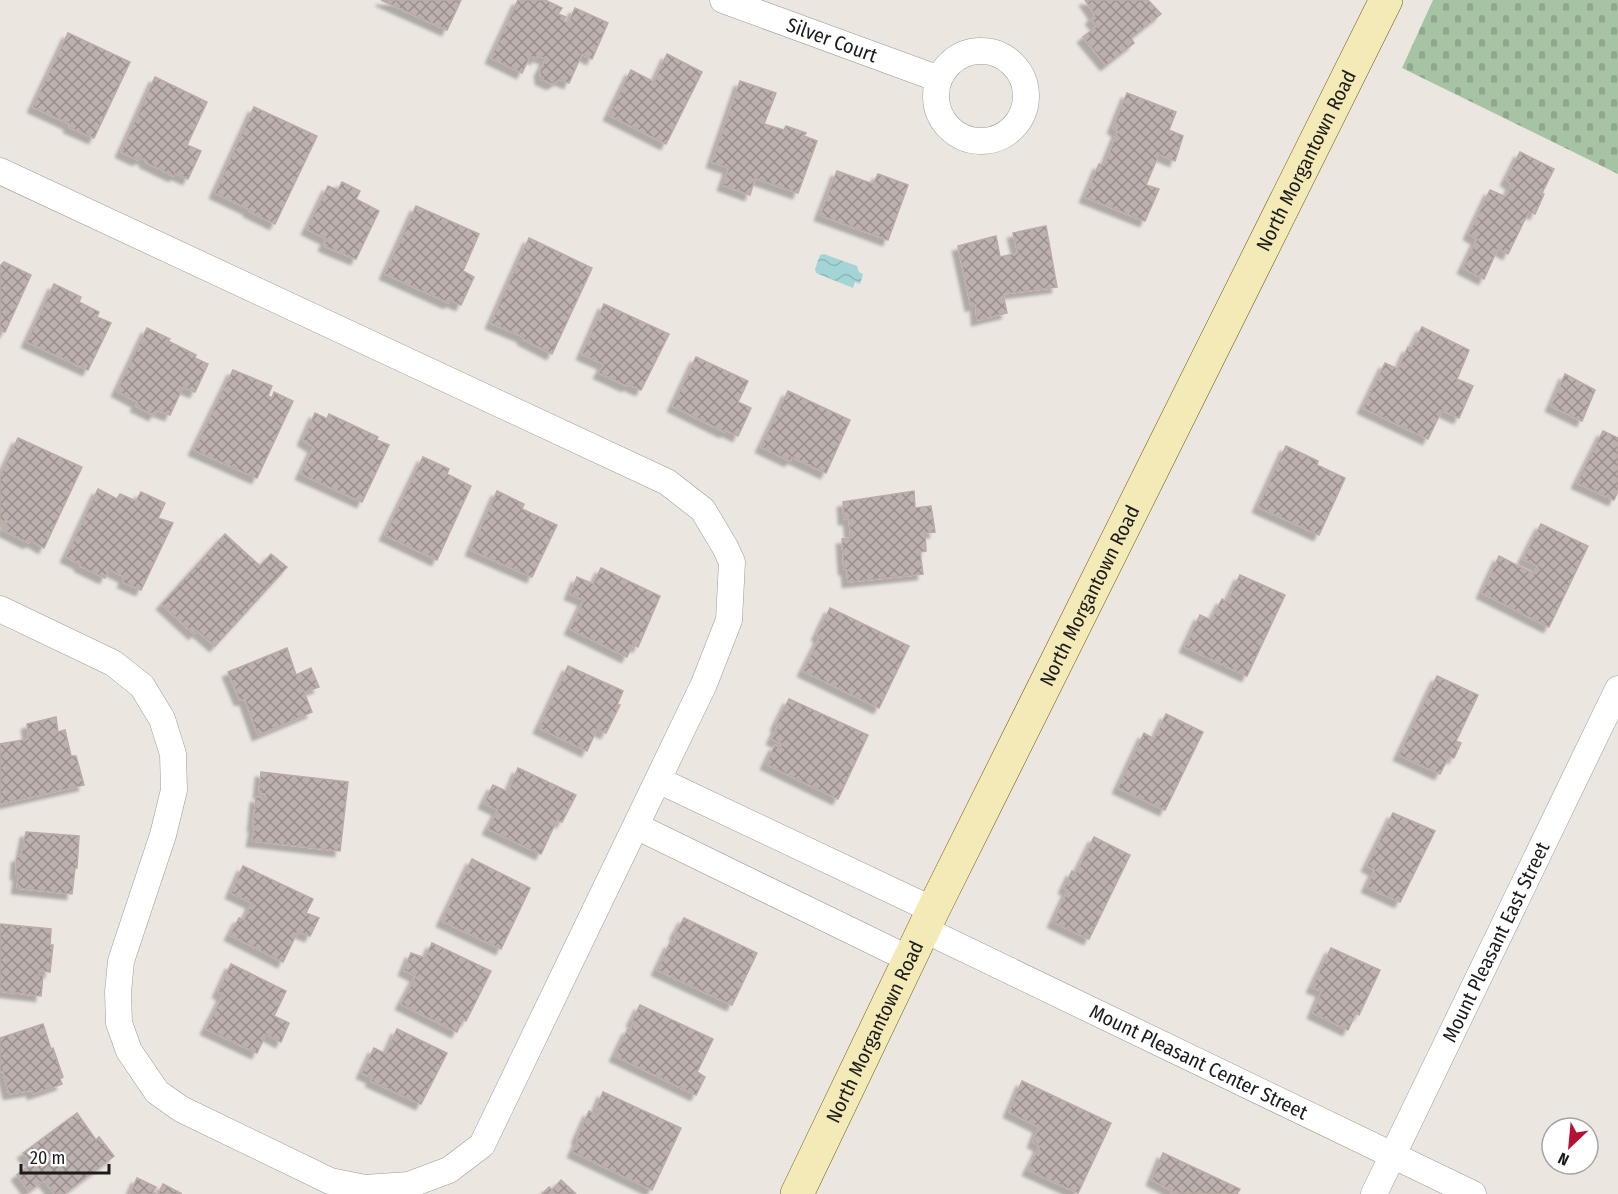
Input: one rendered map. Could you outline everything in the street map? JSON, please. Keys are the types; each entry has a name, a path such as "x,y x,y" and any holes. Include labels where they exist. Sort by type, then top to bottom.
{"main road":[{"name":"North Morgantown Road","path":"797,1194 928,919 1386,0"}],"street":[{"name":"Silver Court","path":"723,0 939,78"},
{"path":"0,171 667,482 703,510 732,562 729,620 705,684 482,1145 449,1170 409,1185 365,1188 330,1180 181,1109 157,1092 129,1051 119,1023 118,992 122,960 163,836 174,790 173,754 162,718 142,686 113,663 0,609"},
{"name":"Mount Pleasant East Street","path":"1374,1194 1618,688"},
{"name":"Mount Pleasant Center Street","path":"658,780 1392,1156 1473,1194"},
{"path":"636,826 909,959"}],"green space":[{"path":"1433,0 1618,0 1618,174 1402,68"}],"water":[{"path":"824,254 857,266 859,272 863,274 860,284 855,282 853,288 816,273 815,269 820,255"}],"building":[{"path":"381,0 461,0 447,30"},
{"path":"518,0 545,0 562,8 558,14 566,17 563,21 568,23 575,8 608,23 592,59 582,54 569,83 560,79 552,84 541,79 540,71 546,59 537,55 536,59 530,56 522,73 491,58"},
{"path":"1085,0 1148,0 1161,14 1131,38 1134,43 1106,65 1083,37 1097,26 1091,19 1095,15"},
{"path":"68,33 130,62 94,138 33,107"},
{"path":"667,54 702,72 666,144 609,115 631,70 654,82"},
{"path":"155,77 207,102 187,145 201,151 188,179 175,173 174,176 145,162 146,160 140,157 138,160 121,152"},
{"path":"740,81 776,93 764,124 784,130 786,126 806,133 804,136 817,141 798,193 755,178 750,195 723,185 729,168 712,162"},
{"path":"1127,93 1176,112 1169,130 1183,136 1175,161 1159,154 1146,185 1159,189 1145,221 1085,197 1099,164 1104,166 1118,131 1113,128"},
{"path":"254,107 317,136 275,224 215,193"},
{"path":"1520,152 1554,169 1535,214 1529,211 1508,254 1498,248 1484,279 1463,268 1477,239 1469,234 1490,190 1506,197 1512,184 1506,180"},
{"path":"837,171 873,184 878,174 908,185 888,240 820,215"},
{"path":"342,182 360,191 356,199 379,211 356,259 327,247 324,245 327,239 307,229 328,186 338,190"},
{"path":"416,206 479,234 463,271 474,277 461,305 450,300 449,303 385,274"},
{"path":"1046,226 1057,287 1003,294 1007,313 977,320 976,304 971,306 958,246 996,236 1000,257 1018,253 1013,233"},
{"path":"529,238 592,268 552,354 523,339 524,337 491,323"},
{"path":"4,262 31,275 5,332 0,330 0,266"},
{"path":"54,284 81,297 79,302 99,312 97,317 111,323 88,370 27,342"},
{"path":"604,304 669,334 641,390 599,373 604,364 582,354"},
{"path":"1422,327 1469,350 1457,379 1473,386 1459,418 1442,410 1428,439 1363,408 1385,363 1398,369 1408,347 1411,349"},
{"path":"147,328 170,339 168,341 196,355 195,358 208,364 195,392 183,387 170,415 157,410 154,415 136,406 138,402 117,391"},
{"path":"696,357 748,381 738,402 751,408 738,436 726,430 725,432 673,406"},
{"path":"233,370 272,386 268,396 272,398 274,392 293,401 257,478 194,450"},
{"path":"1565,374 1595,390 1582,421 1551,406"},
{"path":"788,391 850,420 826,473 792,457 790,461 761,447"},
{"path":"315,413 327,419 329,414 378,437 377,440 389,445 362,502 301,474 314,447 303,440"},
{"path":"1603,431 1618,438 1618,491 1614,500 1577,483"},
{"path":"18,438 82,467 44,548 31,540 29,543 3,530 8,521 5,520 2,525 0,524 0,477"},
{"path":"1286,446 1318,461 1317,465 1345,478 1319,535 1258,507"},
{"path":"423,457 449,469 447,474 471,486 437,560 385,535"},
{"path":"98,489 117,499 120,494 136,501 141,492 165,503 158,518 173,523 141,590 123,582 125,577 109,569 105,578 66,557"},
{"path":"497,491 524,504 522,509 557,525 532,577 471,550"},
{"path":"914,491 915,508 931,506 935,532 925,533 926,551 920,552 923,574 848,582 847,570 844,569 842,539 851,538 849,519 844,519 843,502"},
{"path":"1541,524 1588,546 1549,627 1482,593 1499,556 1534,574 1538,566 1523,559"},
{"path":"225,534 260,566 271,554 287,567 215,646 197,630 194,634 162,604"},
{"path":"601,568 660,596 638,647 633,644 627,657 570,629 584,600 570,594 577,577 593,584"},
{"path":"1240,575 1285,595 1247,676 1185,647 1200,615 1211,620 1222,599 1227,602"},
{"path":"830,608 909,646 879,708 803,671 820,637 817,635"},
{"path":"287,648 296,675 311,668 319,687 304,692 312,712 258,735 245,699 240,700 228,672"},
{"path":"568,666 623,691 617,705 620,705 606,733 597,729 587,751 539,728"},
{"path":"1437,676 1478,695 1456,741 1461,743 1454,758 1449,756 1440,774 1399,755"},
{"path":"789,699 868,735 838,799 766,764 775,745 780,748 782,744 772,739"},
{"path":"1166,714 1203,732 1165,810 1118,788 1144,733 1154,739"},
{"path":"56,717 58,732 65,730 71,756 76,756 84,785 0,804 0,744 29,739 27,724"},
{"path":"518,768 576,795 562,822 557,820 541,854 488,829 498,810 484,803 493,785 508,792"},
{"path":"261,772 348,782 340,851 252,841 256,797 265,798 266,794 259,793"},
{"path":"1393,813 1435,831 1400,902 1367,887 1375,870 1367,866"},
{"path":"26,832 79,836 77,868 75,868 72,894 17,888 19,875 16,874 17,857 21,857"},
{"path":"1094,837 1130,855 1089,939 1053,922 1068,890 1064,888 1072,871 1076,873"},
{"path":"472,859 530,888 501,949 442,921"},
{"path":"243,866 313,899 306,913 319,918 310,936 298,931 283,962 230,935 239,918 244,920 252,903 231,893"},
{"path":"684,918 757,953 732,1005 657,970 670,943 673,944 677,935 675,934"},
{"path":"0,924 51,929 50,945 53,945 50,972 39,970 39,975 43,975 41,996 0,991"},
{"path":"432,943 491,971 466,1021 463,1019 457,1032 401,1004 416,976 404,970 411,953 425,958"},
{"path":"1331,948 1380,970 1359,1015 1356,1013 1348,1030 1313,1013 1322,991 1312,987"},
{"path":"231,964 286,991 274,1016 289,1023 281,1042 266,1034 257,1053 206,1029 223,995 218,992"},
{"path":"640,1005 713,1039 697,1072 705,1077 696,1095 615,1056 628,1029 630,1030 635,1022 632,1021"},
{"path":"43,1024 63,1077 60,1079 62,1084 33,1094 32,1090 9,1094 3,1071 0,1072 0,1038"},
{"path":"397,1029 447,1053 421,1104 371,1081 373,1078 362,1073 374,1048 386,1054"},
{"path":"1022,1081 1111,1123 1078,1193 1028,1170 1040,1146 1033,1142 1039,1127 1009,1112"},
{"path":"603,1092 681,1128 652,1190 573,1152 589,1111 598,1116 601,1111 596,1109"},
{"path":"77,1113 96,1140 99,1137 114,1156 64,1194 55,1194 44,1180 29,1191 17,1175 32,1163 23,1153"},
{"path":"1163,1153 1240,1189 1237,1194 1172,1193 1173,1191 1152,1180"},
{"path":"137,1178 156,1187 153,1192 156,1194 130,1194"},
{"path":"561,1180 576,1194 542,1194 549,1187 552,1190"},
{"path":"163,1184 182,1194 158,1194"}]}
